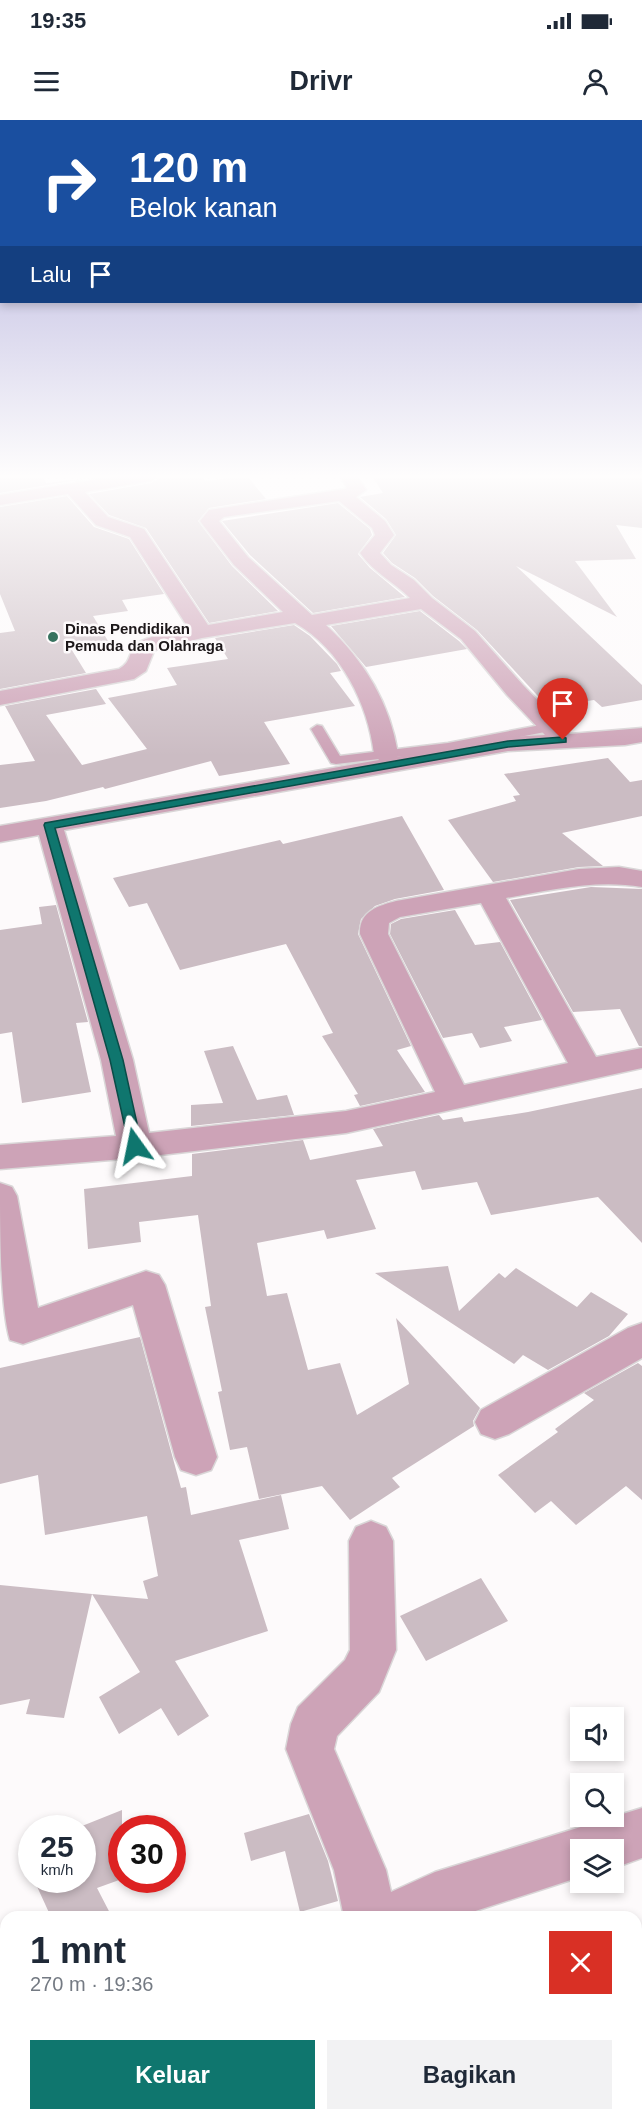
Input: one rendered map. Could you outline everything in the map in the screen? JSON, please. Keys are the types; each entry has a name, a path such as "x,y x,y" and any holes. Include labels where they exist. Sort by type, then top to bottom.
{"street":[{"path":"161,569 202,632"},
{"path":"250,569 352,669 373,702 386,754"},
{"path":"385,569 407,584 425,602 468,635 557,734"},
{"path":"0,698 126,674 138,666 144,648 202,632 425,602"},
{"path":"0,834 339,767 508,744 557,734 625,738 642,735"},
{"path":"49,825 117,1060 135,1146"},
{"path":"455,1100 374,934 373,925 376,919 383,914 579,877 619,875 642,879"},
{"path":"490,894 587,1070"},
{"path":"0,1157 135,1146 346,1122 642,1058"},
{"path":"0,1196 23,1329 146,1285 196,1457"},
{"path":"495,1422 642,1339"},
{"path":"369,1911 360,1870 310,1749 315,1724 362,1676 373,1650 370,1541"},
{"path":"623,1839 642,1833"},
{"path":"409,1911 435,1898 570,1855"}],"lane":[{"path":"316,729 339,767 386,754 557,734"}],"building":[{"path":"0,569 148,569 164,594 122,600 128,611 93,616 108,641 70,647 86,673 0,689 0,633 15,631 0,594"},
{"path":"173,569 235,569 278,611 209,623"},
{"path":"266,569 372,569 405,597 313,613"},
{"path":"402,569 520,569 642,685 642,700 602,707 594,700 548,707 477,630 433,596 415,578"},
{"path":"523,569 581,569 617,617"},
{"path":"420,611 467,649 366,667 331,626"},
{"path":"294,625 310,636 337,664 341,671 330,673 355,706 264,722 290,764 219,776 211,761 105,789 103,787 46,801 0,808 0,765 35,761 5,706 96,689 106,704 46,715 82,765 147,749 108,698 177,685 167,668 228,659 215,638"},
{"path":"608,758 630,782 642,780 642,816 562,833 603,866 579,867 493,882 448,820 516,801 513,796 520,795 504,774"},
{"path":"402,816 444,890 395,899 375,906 361,919 358,934 411,1046 397,1050 425,1092 360,1106 354,1095 358,1094 322,1036 333,1033 286,944 180,970 147,903 129,907 113,878 280,840 283,844"},
{"path":"591,887 642,889 642,1046 639,1046 620,1009 573,1012 510,900"},
{"path":"56,905 88,1022 76,1023 91,1092 22,1103 12,1032 0,1034 0,930 42,924 39,907"},
{"path":"455,910 475,945 500,942 542,1020 504,1027 512,1041 480,1048 472,1033 443,1038 390,934 391,924 401,919"},
{"path":"233,1046 257,1100 287,1095 294,1115 191,1126 191,1105 223,1103 204,1051"},
{"path":"642,1088 642,1243 598,1197 491,1215 477,1182 422,1190 415,1171 356,1180 376,1229 327,1239 324,1230 257,1243 267,1296 287,1293 308,1370 340,1363 357,1415 409,1384 396,1318 480,1408 473,1421 474,1426 392,1478 400,1487 350,1520 322,1486 259,1499 247,1447 230,1450 218,1392 222,1391 205,1307 211,1306 198,1215 139,1222 141,1242 88,1249 84,1189 192,1176 192,1154 303,1140 310,1160 383,1146 373,1129 439,1115 443,1120 462,1117 464,1122 528,1112"},
{"path":"448,1266 459,1311 499,1273 505,1278 516,1268 577,1307 591,1292 628,1314 609,1336 548,1370 523,1355 514,1364 375,1273"},
{"path":"140,1337 181,1488 186,1487 191,1515 281,1495 289,1529 239,1540 268,1631 175,1661 209,1716 178,1736 161,1708 119,1734 99,1697 140,1672 92,1594 148,1599 143,1581 158,1576 147,1516 45,1535 38,1475 0,1484 0,1368"},
{"path":"638,1363 642,1366 642,1500 626,1486 576,1525 551,1501 535,1513 498,1475 558,1432 555,1429 594,1400 584,1393"},
{"path":"481,1578 508,1621 426,1661 400,1616"},
{"path":"0,1585 92,1594 64,1718 26,1714 30,1699 0,1705"},
{"path":"122,1810 122,1815 110,1815"},
{"path":"309,1814 328,1861 338,1901 300,1911 285,1851 251,1861 244,1833"},
{"path":"108,1816 108,1884 97,1888 109,1911 48,1911 40,1893 96,1893 96,1820"}],"place":[{"name":"Dinas Pendidikan Pemuda dan Olahraga","path":"53,637"}],"route":[{"path":"135,1146 117,1060 49,825 508,744 563,740"}]}
